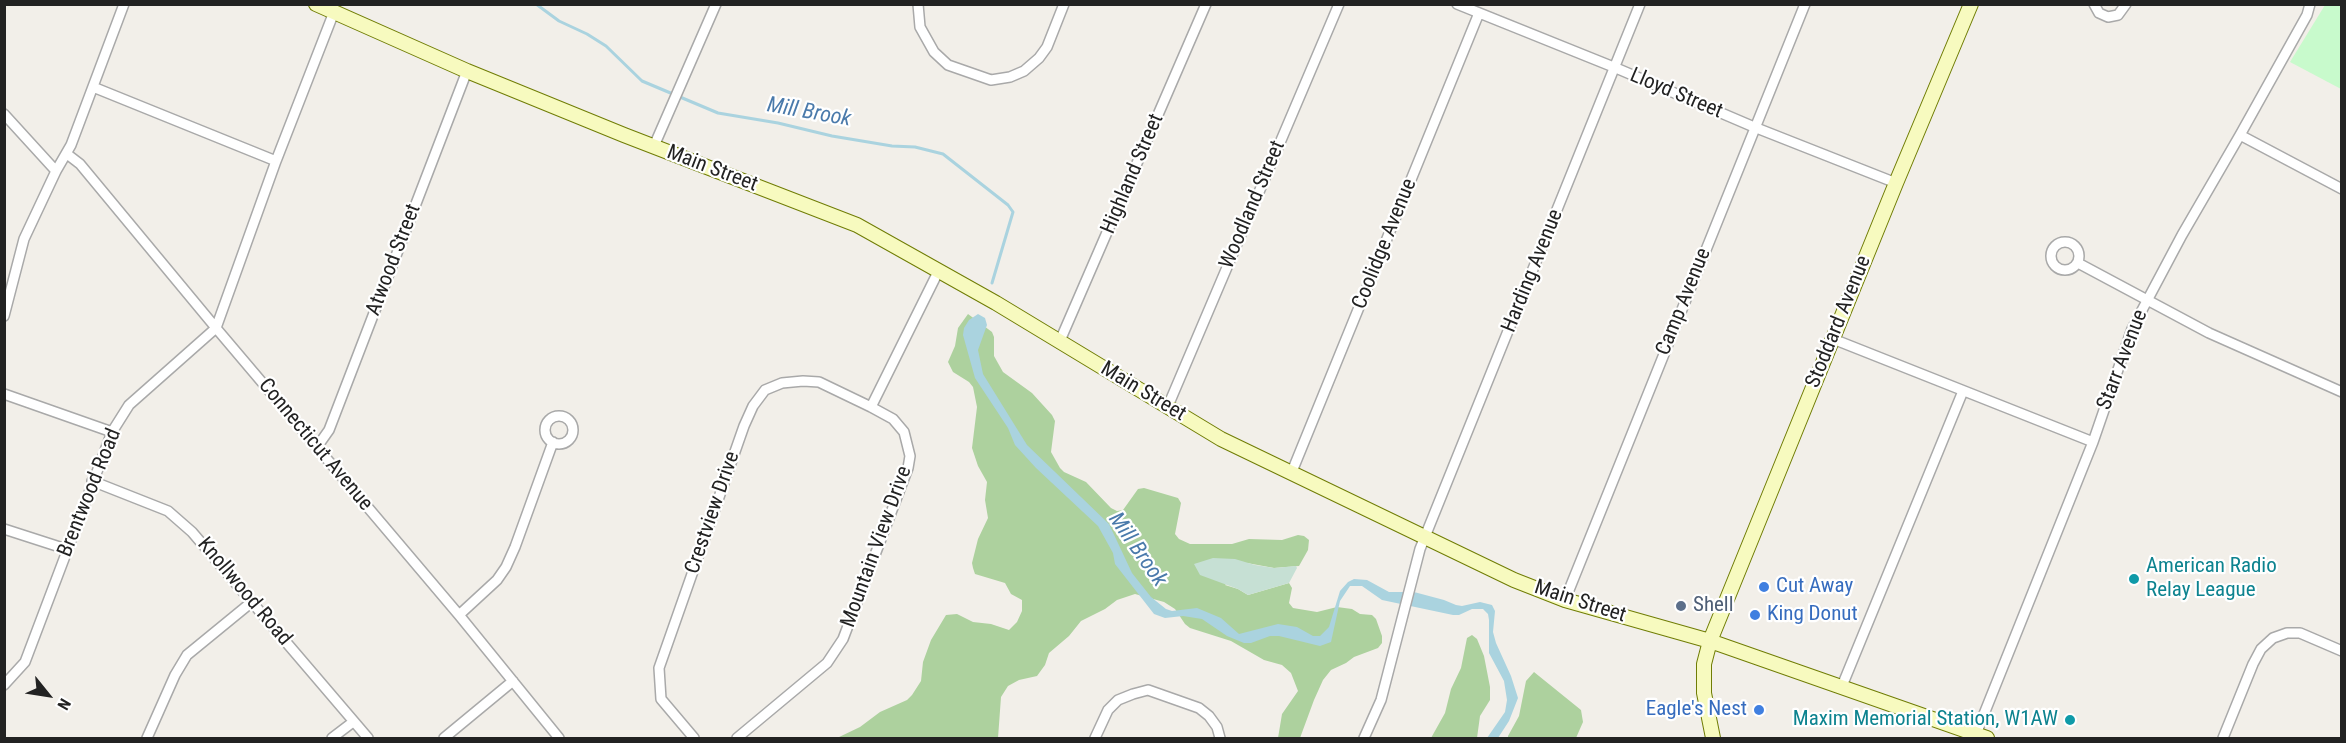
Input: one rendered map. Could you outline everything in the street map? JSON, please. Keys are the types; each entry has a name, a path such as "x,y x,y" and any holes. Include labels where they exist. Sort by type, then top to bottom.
{"main road":[{"name":"Main Street","path":"316,4 467,71 857,225 939,270 1221,439 1514,580 1565,600 1710,641 1981,736"},
{"name":"Stoddard Avenue","path":"1713,738 1704,693 1704,664 1710,641 1971,4"}],"street":[{"path":"4,316 24,239 56,171 67,154 124,4"},
{"path":"654,146 684,82 716,4"},
{"path":"918,4 920,27 934,52 948,65 991,80 1010,77 1024,71 1039,58 1047,46 1064,4"},
{"name":"Highland Street","path":"1059,343 1206,4"},
{"name":"Woodland Street","path":"1168,406 1339,4"},
{"name":"Lloyd Street","path":"1457,4 1616,68 1754,128 1896,183"},
{"name":"Harding Avenue","path":"1364,738 1381,700 1409,588 1425,538 1640,4"},
{"name":"Camp Avenue","path":"1565,600 1805,4"},
{"path":"2094,4 2099,13 2108,17 2118,15 2126,4"},
{"name":"Starr Avenue","path":"1981,736 2092,442 2132,329 2146,300 2307,15 2310,4"},
{"path":"216,328 276,161 334,12"},
{"name":"Coolidge Avenue","path":"1292,474 1479,13"},
{"name":"Atwood Street","path":"317,447 329,430 467,71"},
{"path":"93,87 276,161"},
{"path":"4,114 56,171"},
{"path":"2241,135 2342,189"},
{"name":"Connecticut Avenue","path":"67,154 80,164 459,615 559,738"},
{"path":"2078,262 2146,300 2258,356 2342,393"},
{"path":"871,407 939,270"},
{"name":"Brentwood Road","path":"4,685 25,662 112,432 129,405 216,328"},
{"path":"1833,339 2092,442"},
{"name":"Crestview Drive","path":"694,738 661,699 659,668 753,406 765,390 782,383 802,381 819,382 871,407"},
{"path":"1842,686 1963,391"},
{"path":"4,394 112,432"},
{"name":"Mountain View Drive","path":"737,738 826,663 843,639 908,468 910,456 904,432 893,419 871,407"},
{"path":"459,615 497,580 506,567 553,442"},
{"name":"Knollwood Road","path":"92,481 168,511 192,531 368,738"},
{"path":"4,529 66,549"},
{"path":"147,738 175,675 188,655 253,601"},
{"path":"2223,738 2253,664 2261,649 2272,638 2287,633 2300,633 2342,651"},
{"path":"444,738 513,681"},
{"path":"1095,738 1108,710 1118,700 1148,690 1199,708 1209,716 1220,738"},
{"path":"332,738 353,722"}],"green space":[{"path":"2325,5 2341,5 2341,89 2290,62"},
{"path":"968,314 992,332 994,356 1003,372 1032,393 1052,415 1055,421 1051,452 1060,468 1086,482 1111,508 1117,511 1123,510 1138,489 1144,488 1178,498 1181,503 1175,534 1179,539 1190,544 1232,544 1249,539 1282,540 1298,535 1304,536 1309,540 1308,550 1299,566 1274,568 1247,563 1225,585 1248,595 1289,583 1292,588 1289,603 1293,608 1317,612 1337,607 1372,615 1376,619 1382,643 1378,648 1354,657 1331,670 1323,680 1300,738 1278,738 1282,714 1298,691 1291,673 1282,665 1264,660 1231,641 1190,628 1175,609 1164,602 1135,594 1117,600 1081,621 1069,636 1049,653 1045,665 1037,676 1019,680 1008,686 1001,697 998,738 837,738 860,727 880,712 907,700 912,695 921,681 923,662 931,640 946,615 957,614 973,622 991,624 1009,630 1017,622 1022,611 1022,600 1011,594 1005,583 975,574 972,563 978,539 988,518 985,500 987,482 972,448 977,407 973,387 953,372 948,362 955,346 958,328"},
{"path":"1213,558 1235,559 1274,568 1296,566 1297,568 1289,583 1248,595 1200,575 1194,564"},
{"path":"1472,635 1477,639 1484,656 1490,687 1490,700 1480,716 1477,738 1431,738 1445,713 1451,689 1461,668 1467,638"},
{"path":"1534,672 1581,710 1583,722 1576,738 1508,738 1519,716 1526,681"}],"water":[{"path":"978,314 985,318 987,325 978,350 983,374 1027,445 1109,524 1132,573 1151,597 1172,611 1197,608 1221,618 1239,634 1278,624 1297,627 1313,636 1320,636 1329,627 1340,591 1354,579 1367,580 1389,592 1414,592 1456,605 1480,602 1492,605 1495,611 1493,632 1496,643 1518,698 1509,721 1498,738 1487,738 1505,712 1507,700 1504,681 1489,653 1489,620 1488,614 1483,609 1472,609 1459,615 1453,615 1382,600 1362,586 1350,586 1340,601 1331,642 1320,646 1279,636 1244,643 1227,636 1202,619 1183,616 1165,618 1154,614 1115,564 1113,553 1098,526 1015,445 1008,428 975,378 963,335 969,320"}],"waterway":[{"name":"Mill Brook","path":"536,4 559,21 606,46 642,81 718,113 778,123 832,136 892,146 915,147 943,154 1008,205 1013,212 992,283"}],"place":[{"name":"American Radio Relay League","path":"2134,579"},
{"name":"Cut Away","path":"1764,587"},
{"name":"Shell","path":"1681,606"},
{"name":"King Donut","path":"1755,615"},
{"name":"Eagle's Nest","path":"1759,710"},
{"name":"Maxim Memorial Station, W1AW","path":"2070,720"}]}
